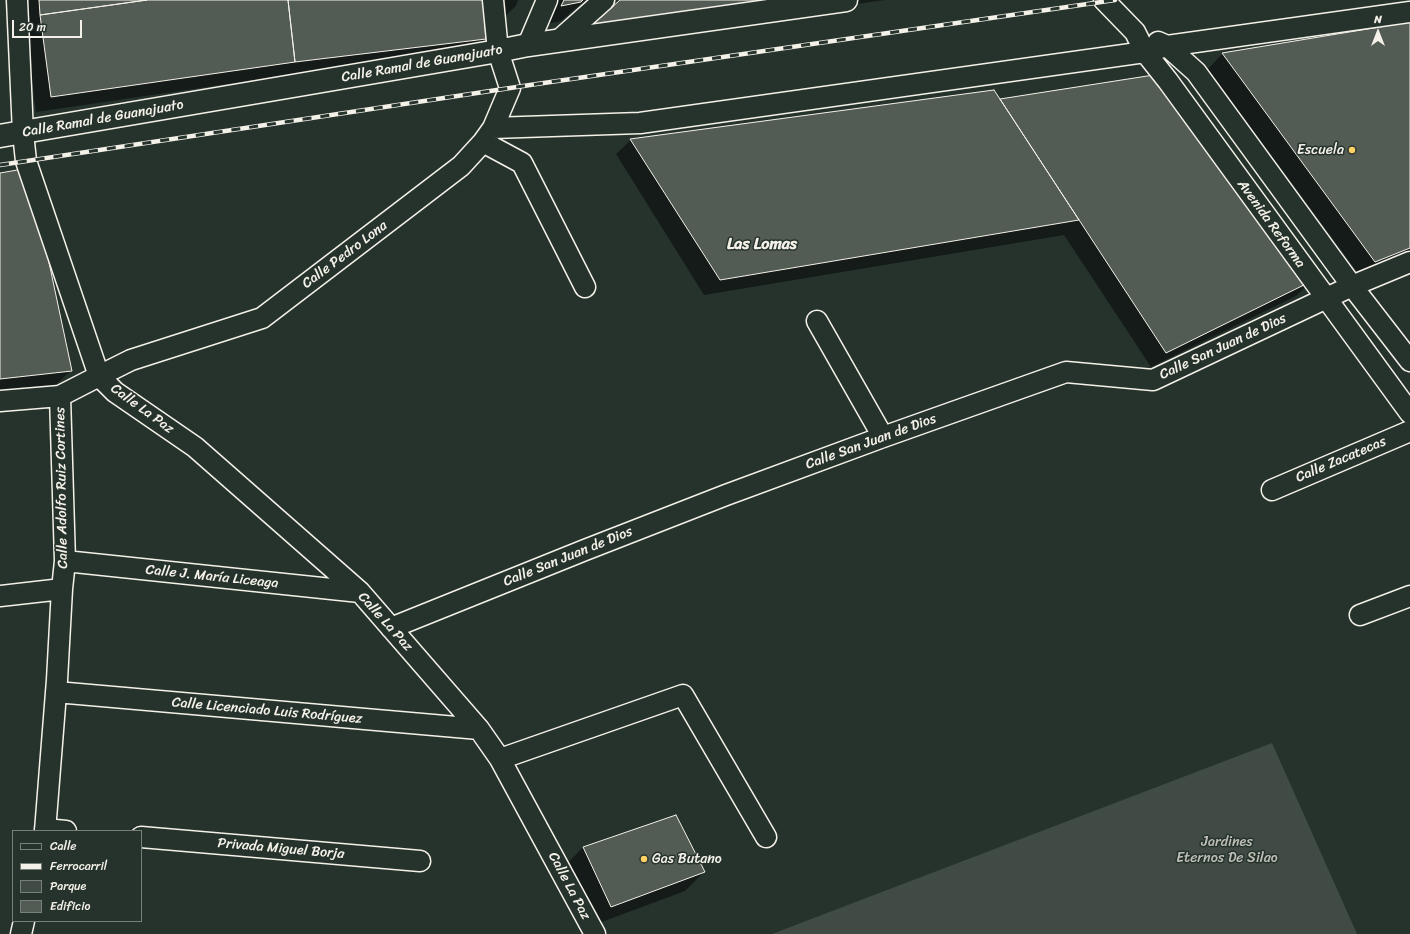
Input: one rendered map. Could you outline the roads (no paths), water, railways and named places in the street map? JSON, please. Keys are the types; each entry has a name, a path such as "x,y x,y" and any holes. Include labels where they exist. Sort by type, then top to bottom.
{"street":[{"path":"17,0 23,133 26,161 99,376"},
{"name":"Calle Pedro Lona","path":"99,376 131,360 262,318 461,166 488,135 510,88 498,51 493,0"},
{"path":"528,45 547,0"},
{"path":"559,40 604,0"},
{"name":"Calle Ramal de Guanajuato","path":"0,136 559,40 846,0"},
{"name":"Avenida Reforma","path":"1104,0 1135,32 1145,52 1410,414"},
{"path":"488,135 640,123 1145,52 1167,46 1410,12"},
{"name":"Avenida Reforma","path":"1135,32 1167,46 1196,72 1352,286 1410,361"},
{"path":"488,135 522,163 585,287"},
{"name":"Calle San Juan de Dios","path":"391,628 652,524 883,437 1066,372 1153,380 1352,286 1410,262"},
{"path":"817,321 883,437"},
{"name":"Calle Adolfo Ruiz Cortines","path":"45,830 65,561 60,396 99,376"},
{"name":"Calle La Paz","path":"99,376 115,392 195,447 360,592 479,729 500,760 595,934"},
{"path":"0,401 60,396"},
{"name":"Calle Zacatecas","path":"1272,490 1410,431"},
{"name":"Calle J. María Liceaga","path":"65,561 360,592"},
{"path":"0,596 62,589"},
{"path":"1360,615 1410,596"},
{"name":"Calle Licenciado Luis Rodríguez","path":"56,692 479,729"},
{"path":"500,760 683,695 766,836"},
{"name":"Privada Miguel Borja","path":"142,837 420,861"},
{"path":"21,934 24,922"}],"railway":[{"path":"0,165 530,85 1115,0"}],"place":[{"name":"Escuela","path":"1352,150"},
{"name":"Gas Butano","path":"644,859"}],"district":[{"name":"Las Lomas","path":"762,245"}],"park label":[{"name":"Jardines Eternos De Silao","path":"1227,850"}]}
